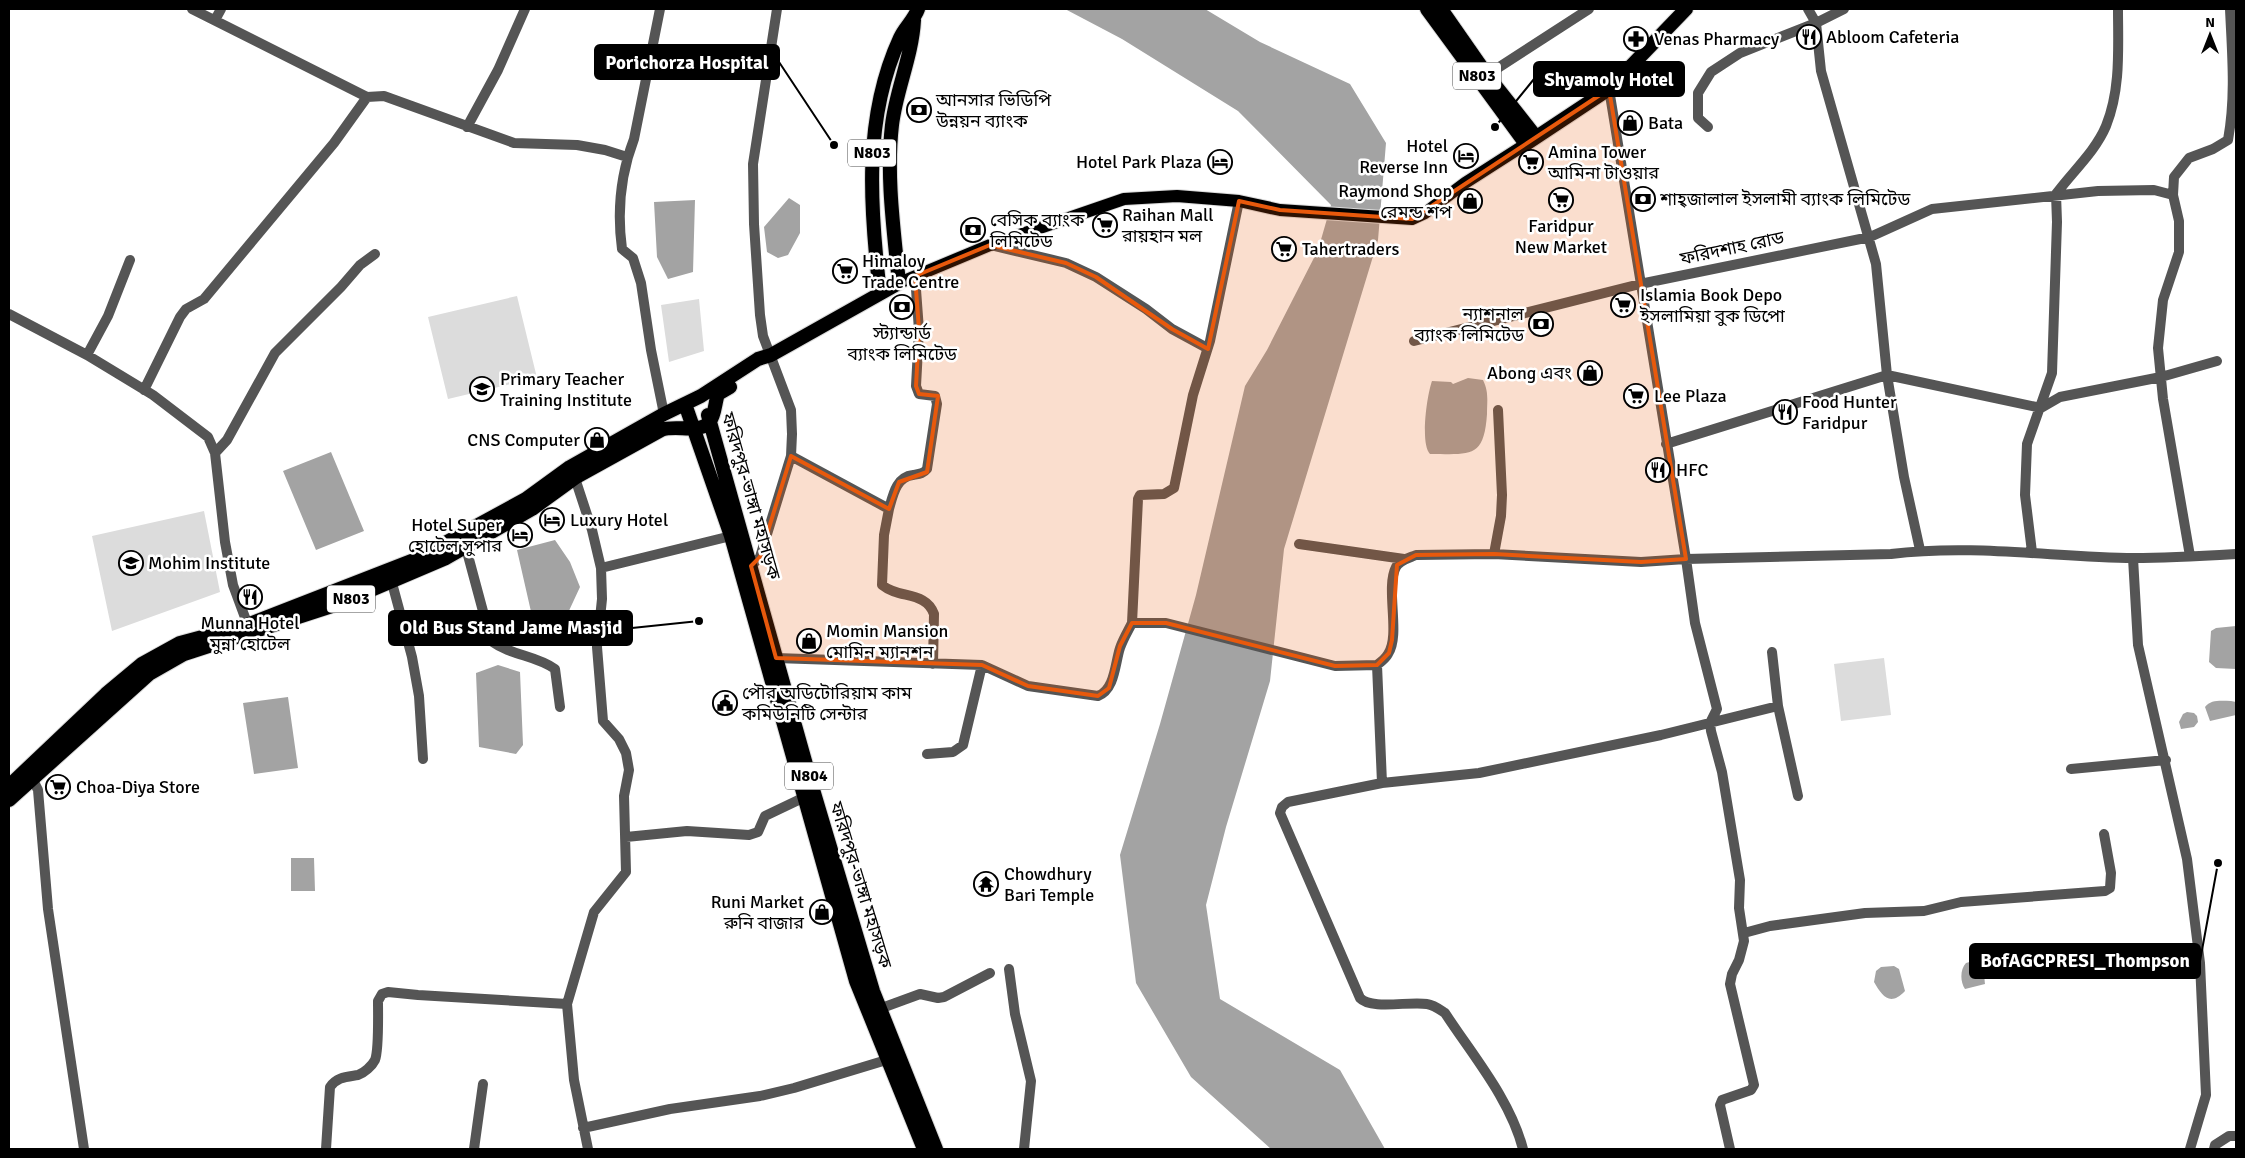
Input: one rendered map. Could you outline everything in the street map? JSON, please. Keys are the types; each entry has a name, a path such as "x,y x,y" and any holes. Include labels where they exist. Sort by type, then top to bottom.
{"highway":[{"name":"N803","path":"1427,9 1531,141"},
{"name":"N803","path":"1441,9 1531,141"},
{"path":"1531,141 1609,89 1686,9"},
{"name":"N803","path":"880,293 874,234 872,160 875,121 883,87 901,36 916,15"},
{"name":"N803","path":"249,629 414,560 573,472 664,414 701,396 758,359 771,355 899,283 889,158 892,124 913,39 916,15"},
{"name":"N803","path":"710,422 718,394 764,366 771,355"},
{"name":"ফরিদপুর-ভাঙ্গা মহাসড়ক","path":"701,396 706,404 710,422 727,505 731,536 771,659 862,979 893,1058 924,1149"},
{"name":"ফরিদপুর-ভাঙ্গা মহাসড়ক","path":"685,404 752,566 771,659"},
{"path":"695,430 710,422"},
{"name":"N803","path":"9,800 29,774 106,694 142,664 180,643 249,629 338,604 392,583 466,548 532,509 573,472 661,430 673,427 687,427 695,430"},
{"name":"N803","path":"9,786 29,774"},
{"name":"ফরিদপুর-ভাঙ্গা মহাসড়ক","path":"862,979 879,1009 893,1058 936,1149"}],"main road":[{"path":"899,283 990,245 1124,199 1177,196 1239,201 1280,210 1412,219 1425,213 1465,183 1531,141"}],"street":[{"path":"192,9 367,98 384,96 467,128 514,143 577,145 605,150 627,157"},
{"path":"215,20 221,9"},
{"path":"467,128 498,70 525,9"},
{"path":"660,9 634,139 627,157 621,203 622,248 632,258 641,283 651,350 664,414"},
{"path":"752,566 760,557 791,456 791,410 763,336 760,315 753,164 778,9"},
{"path":"1487,75 1589,9"},
{"path":"1808,9 1816,23 1821,70 1870,237 1876,264 1887,375 1904,477 1920,550"},
{"path":"1708,128 1698,118 1698,93 1711,72 1740,53 1816,23 1844,9"},
{"path":"2032,552 2025,495 2026,444 2041,408 2052,373 2057,222 2056,194 2083,162 2105,127 2116,92 2118,9"},
{"path":"2190,556 2158,348 2162,300 2178,252 2179,221 2173,195 2174,177 2189,158 2213,149 2228,140 2235,81 2230,9"},
{"path":"1609,89 1695,623 1717,709 1710,723 1722,772 1740,880 1738,908 1744,941 1730,984 1754,1085 1752,1090 1722,1100 1720,1104 1730,1149"},
{"path":"144,390 180,317 186,310 204,299 334,143 367,98"},
{"name":"ফরিদশাহ রোড","path":"1414,341 1640,284 1870,237 1932,209 2098,190 2154,190 2173,195"},
{"path":"771,659 982,665 1028,686 1098,696 1105,694 1109,688 1120,646 1132,623 1138,499 1140,495 1164,494 1174,488 1193,395 1207,348 1239,201"},
{"path":"990,245 1066,263 1096,277 1146,309 1172,329 1207,348"},
{"path":"216,453 227,440 275,353 342,287 360,265 375,254"},
{"path":"87,355 108,316 130,260"},
{"path":"915,276 919,330 916,386 919,394 935,396 937,404 927,469 924,473 903,478 899,482 889,509 884,535 882,586 892,591 926,601 931,606 934,614 933,664"},
{"path":"9,314 87,355 144,390 208,437 216,453 233,585 249,629"},
{"path":"1666,444 1887,375 2041,408 2060,397 2161,376 2217,361"},
{"path":"1494,554 1501,516 1502,495 1498,410"},
{"path":"791,456 889,509"},
{"path":"573,472 592,530 601,568 602,599 597,647 603,722 619,739 626,753 628,770 624,796 626,872 594,912 567,1004 574,1080 588,1149"},
{"path":"601,568 731,536"},
{"path":"1299,544 1404,559"},
{"path":"466,548 491,641 504,650 555,668 560,707"},
{"path":"1132,623 1166,623 1335,666 1377,665 1389,654 1392,640 1393,576 1396,565 1404,559 1416,555 1494,554 1641,562 1686,559 1891,554 1920,550 2032,552 2133,558 2236,554"},
{"path":"2133,558 2138,645 2166,760 2187,859 2200,963 2206,1096 2190,1149"},
{"path":"392,583 412,657 419,696 424,758"},
{"path":"1772,652 1778,706 1798,796"},
{"path":"927,754 953,752 963,745 982,665"},
{"path":"1377,665 1382,783"},
{"path":"1523,1149 1516,1126 1505,1102 1445,1013 1435,1006 1426,1004 1374,1004 1363,1001 1360,998 1324,919 1280,813 1282,807 1288,802 1382,783 1479,773 1710,723 1778,706"},
{"path":"2071,769 2166,760"},
{"path":"29,774 38,790 48,909 84,1149"},
{"path":"626,837 687,831 749,835 758,832 766,816 809,796"},
{"path":"1744,933 1770,926 1865,913 1924,911 1961,902 2105,891 2110,888 2111,873 2104,834"},
{"path":"1009,970 1015,1014 1031,1080 1024,1149"},
{"path":"879,1009 920,994 938,998 944,997 990,973"},
{"path":"330,1149 330,1087 340,1079 359,1075 369,1069 376,1059 378,1000 382,994 388,992 438,997 567,1004"},
{"path":"583,1128 670,1109 760,1096 794,1088 893,1058"},
{"path":"474,1149 483,1084"},
{"path":"2214,1149 2216,1145 2229,1136 2236,1136"}],"highlighted area":[{"path":"1609,89 1686,559 1641,562 1494,554 1416,555 1397,565 1392,640 1389,653 1377,665 1335,666 1166,623 1132,623 1120,646 1109,688 1098,696 1028,686 982,665 776,658 751,566 760,557 791,456 889,509 899,482 927,472 938,396 919,394 916,386 919,330 915,276 990,245 1066,263 1096,277 1172,329 1208,349 1239,201 1280,210 1412,219"}],"shaded area":[{"path":"1065,9 1205,9 1260,42 1350,84 1386,143 1378,240 1284,549 1270,681 1226,827 1206,905 1220,999 1340,1070 1385,1149 1271,1149 1191,1077 1136,983 1120,855 1160,724 1196,595 1245,386 1267,350 1318,250 1331,205 1238,111 1122,39"},
{"path":"789,198 800,205 800,233 788,255 778,258 767,252 764,227"},
{"path":"695,200 693,272 668,279 657,257 654,202"},
{"path":"517,296 537,378 448,399 428,317"},
{"path":"699,299 704,351 669,362 661,305"},
{"path":"1468,378 1483,380 1486,389 1487,414 1482,439 1472,451 1455,454 1430,454 1425,440 1425,430 1428,397 1432,381 1451,382 1453,384"},
{"path":"331,452 364,531 316,550 283,471"},
{"path":"204,511 220,592 112,631 92,536"},
{"path":"555,540 570,562 580,587 567,615 550,620 532,616 517,550"},
{"path":"2236,626 2236,669 2216,668 2209,662 2211,631 2216,628"},
{"path":"1884,658 1891,715 1841,721 1834,664"},
{"path":"498,665 520,672 523,745 516,754 479,747 476,673"},
{"path":"288,697 298,768 254,774 243,703"},
{"path":"2217,701 2236,702 2236,715 2210,721 2205,707 2207,704"},
{"path":"2187,712 2194,713 2197,716 2198,722 2194,727 2181,729 2179,722 2183,714"},
{"path":"291,858 314,858 315,891 291,891"},
{"path":"1973,961 1982,966 1985,984 1965,989 1962,972 1966,963"},
{"path":"1894,966 1899,969 1905,991 1900,996 1891,999 1880,992 1874,982 1876,971 1881,967"}],"place":[{"name":"Abloom Cafeteria","path":"1809,37"},
{"name":"Venas Pharmacy","path":"1636,39"},
{"name":"আনসার ভিডিপি উন্নয়ন ব্যাংক","path":"919,110"},
{"name":"Bata","path":"1630,123"},
{"name":"Shyamoly Hotel","path":"1495,127"},
{"name":"Porichorza Hospital","path":"834,145"},
{"name":"Hotel Reverse Inn","path":"1466,156"},
{"name":"Hotel Park Plaza","path":"1220,162"},
{"name":"Amina Tower আমিনা টাওয়ার","path":"1531,162"},
{"name":"শাহ্জালাল ইসলামী ব্যাংক লিমিটেড","path":"1643,199"},
{"name":"Faridpur New Market","path":"1561,200"},
{"name":"Raymond Shop রেমন্ড শপ","path":"1470,201"},
{"name":"Raihan Mall রায়হান মল","path":"1105,225"},
{"name":"বেসিক ব্যাংক লিমিটেড","path":"973,230"},
{"name":"Tahertraders","path":"1284,249"},
{"name":"Himaloy Trade Centre","path":"845,271"},
{"name":"Islamia Book Depo ইসলামিয়া বুক ডিপো","path":"1623,305"},
{"name":"স্ট্যান্ডার্ড ব্যাংক লিমিটেড","path":"902,307"},
{"name":"ন্যাশনাল ব্যাংক লিমিটেড","path":"1541,324"},
{"name":"Abong এবং","path":"1590,373"},
{"name":"Primary Teacher Training Institute","path":"482,389"},
{"name":"Lee Plaza","path":"1636,396"},
{"name":"Food Hunter Faridpur","path":"1785,412"},
{"name":"CNS Computer","path":"597,440"},
{"name":"HFC","path":"1658,470"},
{"name":"Luxury Hotel","path":"552,520"},
{"name":"Hotel Super হোটেল সুপার","path":"520,535"},
{"name":"Mohim Institute","path":"131,563"},
{"name":"Munna Hotel মুন্না হোটেল","path":"250,597"},
{"name":"Old Bus Stand Jame Masjid","path":"699,621"},
{"name":"Momin Mansion মোমিন ম্যানশন","path":"809,641"},
{"name":"পৌর অডিটোরিয়াম কাম কমিউনিটি সেন্টার","path":"725,703"},
{"name":"Choa-Diya Store","path":"58,787"},
{"name":"BofAGCPRESI_Thompson","path":"2218,863"},
{"name":"Chowdhury Bari Temple","path":"986,884"},
{"name":"Runi Market রুনি বাজার","path":"822,912"}]}
